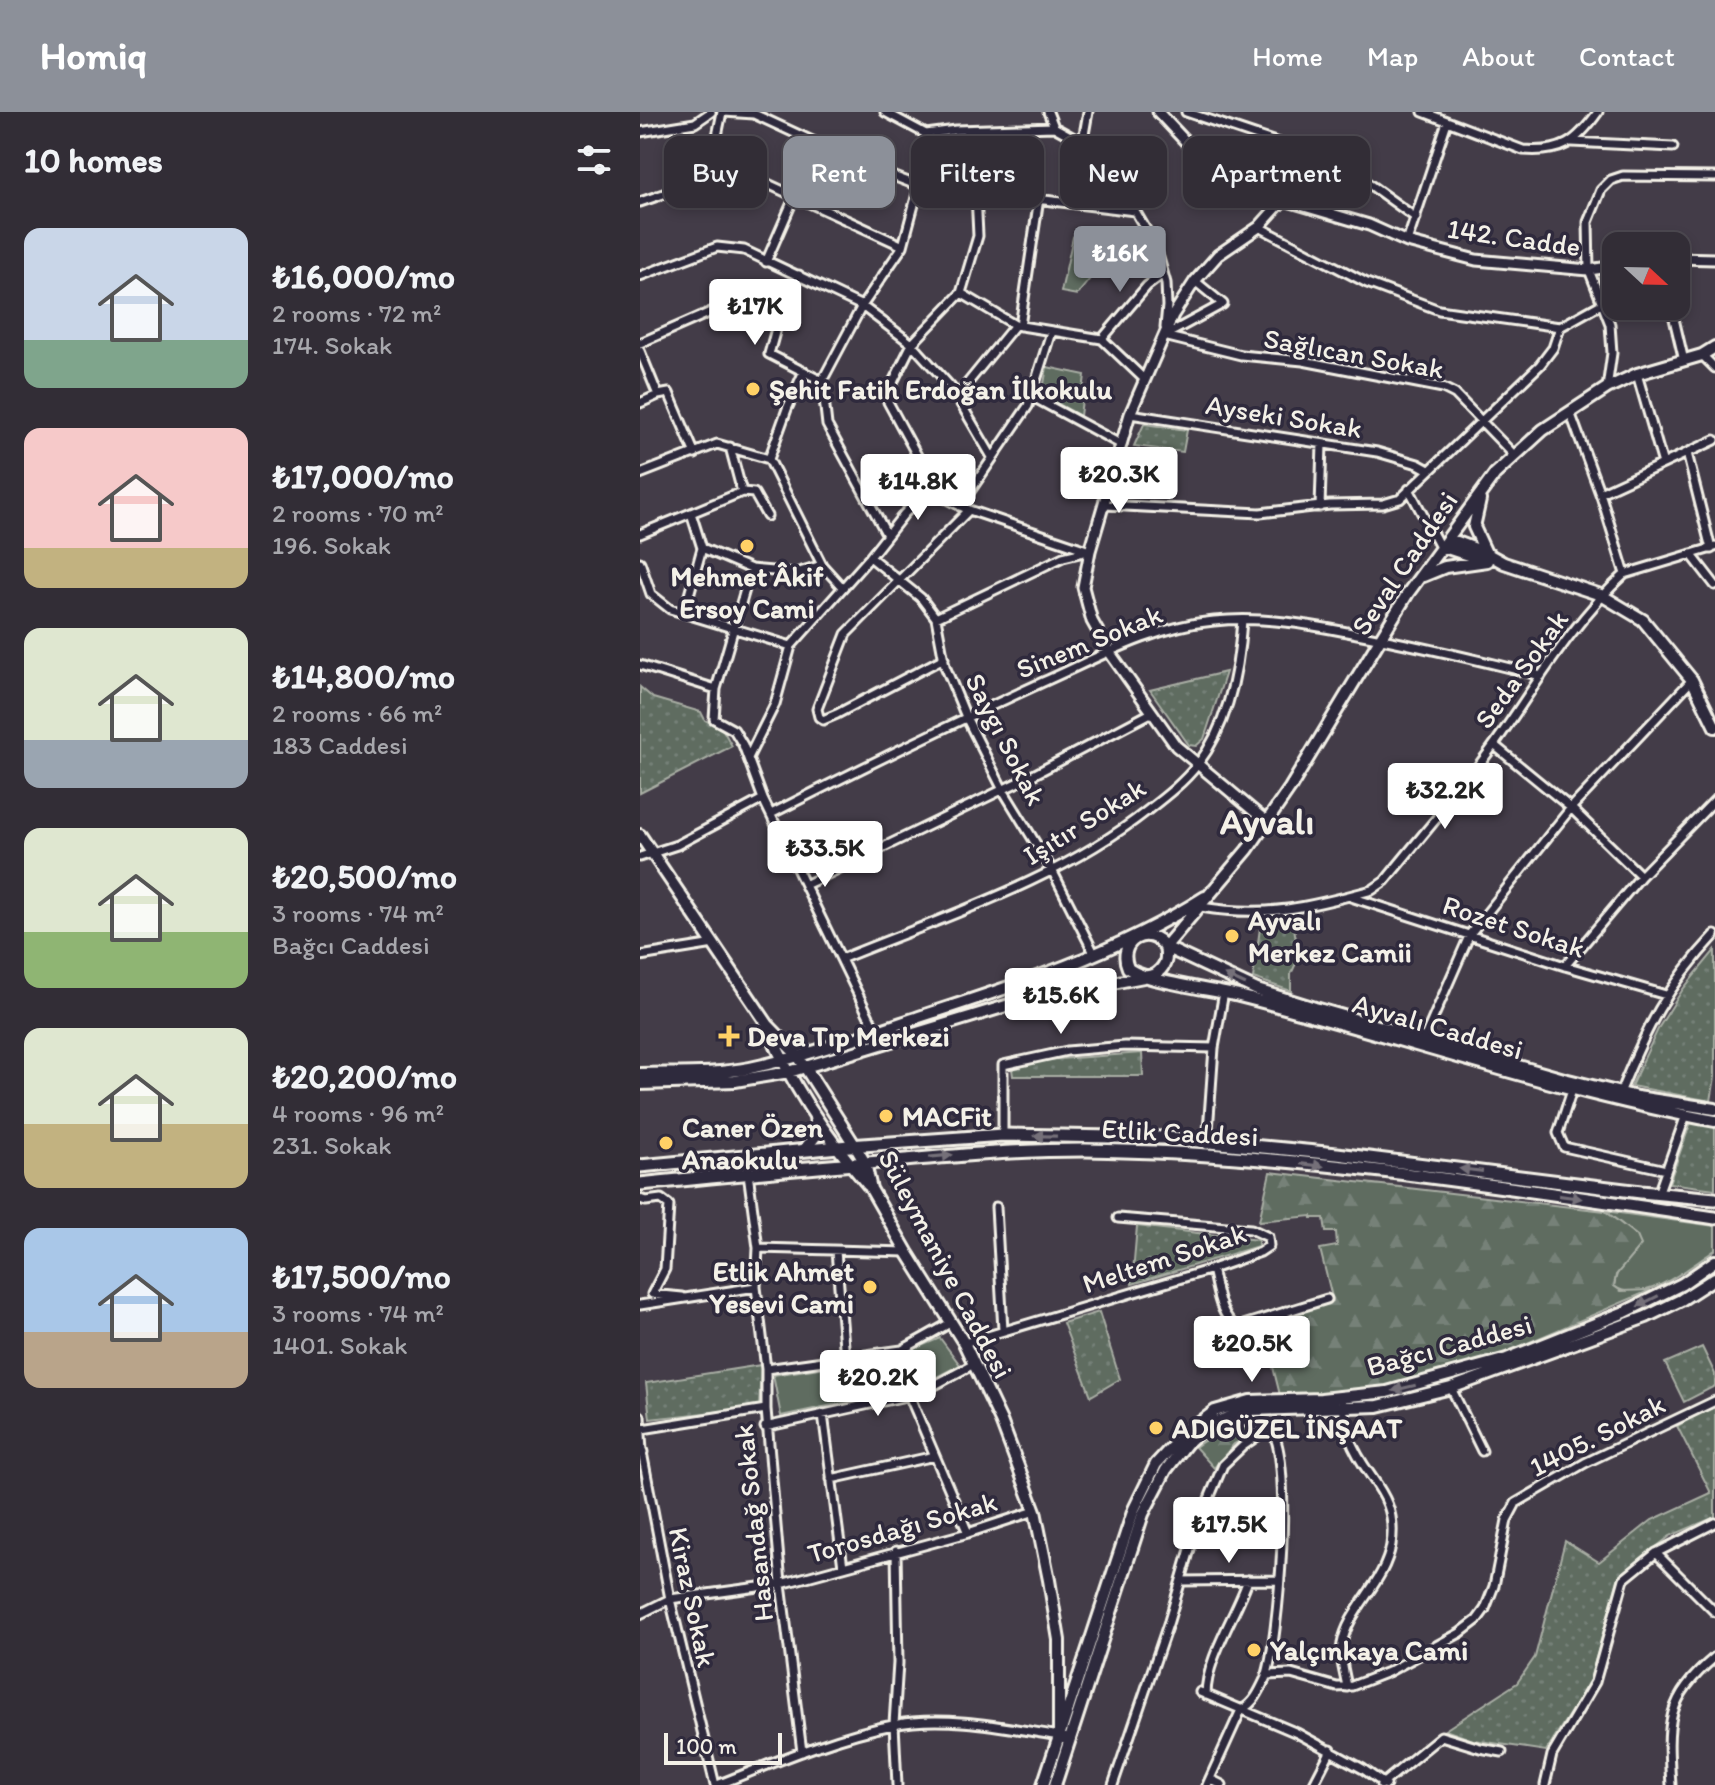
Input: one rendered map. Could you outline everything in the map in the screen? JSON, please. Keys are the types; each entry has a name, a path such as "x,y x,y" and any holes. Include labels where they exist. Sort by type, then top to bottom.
{"main road":[{"name":"Seval Caddesi","path":"1165,947 1248,849 1290,788 1422,576 1485,487 1514,455 1607,388 1637,374 1702,355 1715,347"},
{"path":"1485,487 1474,527 1487,557"},
{"path":"1445,545 1601,595 1643,620 1692,680 1715,727"},
{"path":"1422,576 1487,557"},
{"name":"Süleymaniye Caddesi","path":"640,835 768,1025 798,1056 865,1163 871,1189"},
{"name":"Seval Caddesi","path":"1137,937 1210,894"},
{"name":"Ayvalı Caddesi","path":"1137,937 1150,935 1165,947 1257,990 1620,1093 1715,1109"},
{"path":"640,1074 740,1069 798,1056 1009,988 1137,937"},
{"path":"1137,937 1127,947 1125,961 1133,973 1147,977 1164,967 1165,947"},
{"name":"Ayvalı Caddesi","path":"640,1084 735,1081 789,1072 1029,999 1147,977 1300,1011 1572,1090 1715,1121"},
{"name":"Süleymaniye Caddesi","path":"768,1025 781,1060 813,1111 871,1189 952,1322 1001,1421 1035,1511 1059,1640 1064,1738"},
{"path":"804,1150 818,1133 813,1111"},
{"name":"Etlik Caddesi","path":"640,1166 1003,1135 1167,1138 1337,1154 1715,1199"},
{"name":"Etlik Caddesi","path":"640,1184 996,1152 1086,1150 1290,1163 1508,1188 1715,1218"},
{"name":"Bağcı Caddesi","path":"1055,1785 1064,1738 1134,1509 1156,1464 1181,1437 1215,1411 1250,1401 1387,1392 1507,1359 1625,1312 1682,1284 1715,1261"},
{"name":"Bağcı Caddesi","path":"1043,1785 1064,1738 1143,1514 1166,1470 1187,1443 1207,1425 1251,1410 1378,1406 1451,1388 1646,1317 1681,1300 1715,1278"}],"street":[{"path":"640,132 695,123 711,112"},
{"path":"717,136 723,112 754,114 864,165 911,183"},
{"path":"885,112 926,134 1054,127 1070,136"},
{"path":"1048,112 1054,127"},
{"path":"1084,136 1088,112"},
{"name":"142. Cadde","path":"1158,112 1183,139"},
{"path":"1186,112 1299,150 1355,174 1416,218"},
{"path":"1423,112 1523,150 1558,149 1572,142 1598,112"},
{"path":"1407,242 1447,122"},
{"path":"1572,142 1673,147"},
{"path":"1602,301 1589,270 1588,222 1601,190 1611,180 1642,175 1715,177"},
{"path":"640,202 664,194"},
{"path":"766,262 790,208"},
{"path":"817,208 903,246"},
{"path":"887,535 827,425 822,381 862,306 903,246 913,208"},
{"path":"928,490 926,472 888,402 894,380 912,344 961,293 978,236 977,208"},
{"path":"957,396 1018,325 1037,208"},
{"path":"1114,208 1135,211"},
{"path":"1133,208 1156,247 1163,274 1167,306 1164,336"},
{"path":"1267,822 1176,746 1110,653 1092,621 1083,587 1090,551 1130,414 1173,315 1195,281 1218,255 1259,227 1276,208"},
{"name":"142. Cadde","path":"1313,208 1369,225 1407,242 1476,260 1589,270 1602,268"},
{"path":"1259,227 1367,283 1439,310 1560,327 1602,304"},
{"path":"640,276 717,247 744,250 862,306 912,344 957,396 992,457"},
{"path":"1690,258 1715,259"},
{"path":"1102,339 1147,286 1163,274"},
{"path":"799,275 777,325 769,354 822,381"},
{"path":"1164,336 1223,304 1195,281"},
{"path":"961,293 1018,325 1102,339 1144,379"},
{"path":"640,343 720,308 733,308 777,325"},
{"path":"1607,388 1612,353 1609,320"},
{"path":"1674,320 1684,361"},
{"path":"1105,505 1260,513 1383,504 1400,499 1540,365 1553,348 1560,327"},
{"path":"960,506 1028,406 1051,332"},
{"name":"Sağlıcan Sokak","path":"1164,336 1241,355 1303,361 1443,388 1455,394 1514,455"},
{"path":"640,351 658,395"},
{"path":"1702,355 1715,368"},
{"path":"769,459 804,371"},
{"path":"1637,374 1663,464"},
{"path":"640,403 669,393 695,454"},
{"path":"1031,396 1122,445"},
{"path":"1570,412 1625,574 1713,548 1687,453"},
{"name":"Ayseki Sokak","path":"1130,414 1377,452 1429,470"},
{"path":"1600,493 1715,440"},
{"path":"640,474 717,444 769,459 822,565 842,587"},
{"path":"1320,507 1322,444"},
{"path":"730,447 742,492"},
{"path":"1409,489 1445,545"},
{"path":"928,490 969,510 1090,551"},
{"path":"748,758 775,704 791,646 928,490"},
{"path":"640,534 742,492 754,493 767,516"},
{"path":"944,658 837,714 823,720 819,717 820,697 846,634 969,510"},
{"path":"684,613 702,548 691,513"},
{"path":"702,548 751,569 796,573 822,565"},
{"path":"870,557 921,598 936,618 1063,557 1090,551"},
{"path":"1691,554 1715,585"},
{"path":"640,562 651,594 670,609 791,646"},
{"path":"751,569 716,689 714,719 734,730 763,799 876,1031"},
{"name":"Seda Sokak","path":"1201,907 1237,913 1274,912 1349,897 1372,890 1385,881 1494,745 1601,595 1625,574"},
{"name":"Saygı Sokak","path":"936,618 945,666 966,717 1003,790 1052,870 1095,955"},
{"name":"Işıtır Sokak","path":"841,959 1052,870 1127,826 1168,794 1198,764 1217,732 1233,690 1242,620"},
{"name":"Sinem Sokak","path":"771,814 966,717 1110,653 1159,632 1212,621 1310,624 1541,676"},
{"path":"640,665 716,689"},
{"path":"1424,1039 1470,934 1571,808 1692,680"},
{"path":"805,885 1003,790 1151,713"},
{"path":"1494,745 1571,808 1641,876"},
{"path":"640,857 677,845 763,799"},
{"path":"1565,966 1641,876 1715,800"},
{"name":"Rozet Sokak","path":"1349,897 1666,995"},
{"path":"1620,1093 1666,995 1693,958 1715,935"},
{"path":"640,956 714,944"},
{"path":"1207,1156 1214,1048 1224,992"},
{"path":"1003,1135 1003,1065 1067,1051 1125,1046 1214,1048"},
{"path":"1572,1090 1558,1133 1564,1147 1666,1170"},
{"path":"1658,1194 1686,1115"},
{"path":"748,1173 758,1248 756,1287 766,1369 766,1409"},
{"path":"640,1199 661,1199 669,1205 665,1269 652,1294 682,1297"},
{"path":"996,1207 1003,1330"},
{"name":"Meltem Sokak","path":"964,1343 1212,1269 1269,1246 1268,1237 1251,1229 1118,1218"},
{"path":"758,1248 907,1252"},
{"path":"836,1251 845,1358"},
{"path":"1212,1269 1224,1314 1237,1327 1327,1299"},
{"path":"640,1305 756,1287"},
{"path":"1206,1357 1280,1329 1287,1322 1286,1311"},
{"path":"766,1369 902,1350 952,1322"},
{"path":"765,1427 920,1393 974,1364"},
{"path":"1451,1388 1482,1451"},
{"path":"909,1395 968,1533"},
{"path":"1266,1675 1291,1674 1347,1687 1341,1647 1347,1629 1383,1572 1391,1545 1391,1517 1385,1494 1349,1438 1340,1397"},
{"name":"1405. Sokak","path":"1347,1687 1388,1672 1460,1633 1477,1620 1494,1586 1507,1520 1516,1503 1585,1463 1715,1401"},
{"name":"Hasandağ Sokak","path":"642,1429 766,1409 765,1427 781,1584 802,1752"},
{"path":"823,1414 843,1567"},
{"name":"Kiraz Sokak","path":"640,1416 641,1452 670,1599 716,1785"},
{"path":"1222,1419 1247,1421 1269,1428 1278,1443 1284,1529 1275,1637 1266,1675 1251,1705 1241,1710 1209,1782 1222,1785"},
{"path":"1113,1785 1195,1532 1223,1465 1269,1428"},
{"path":"831,1479 935,1456"},
{"name":"Torosdağı Sokak","path":"640,1614 670,1599 781,1584 968,1533 1035,1511"},
{"path":"1545,1785 1552,1755 1595,1682 1624,1579 1656,1553 1715,1523"},
{"path":"896,1551 898,1648 894,1724 897,1785"},
{"path":"1656,1553 1715,1612"},
{"path":"1248,1580 1214,1658 1203,1694 1297,1733 1331,1750 1383,1784 1441,1736 1502,1752"},
{"path":"1181,1581 1278,1580"},
{"path":"1671,1785 1667,1733 1674,1709 1691,1677 1713,1662"},
{"path":"716,1785 802,1752 894,1724 930,1722 1001,1727 1064,1738"},
{"path":"1313,1785 1331,1750"}],"green space":[{"path":"1073,237 1104,261 1077,295 1061,292"},
{"path":"1047,367 1085,375 1080,416 1042,395"},
{"path":"1144,424 1187,430 1183,452 1134,446"},
{"path":"1226,672 1204,739 1196,746 1189,745 1150,690"},
{"path":"640,687 653,698 701,712 705,720 723,730 732,746 640,793"},
{"path":"1292,916 1299,957 1291,974 1291,991 1253,978 1261,921"},
{"path":"1715,950 1715,1077 1711,1101 1631,1086 1659,1027 1683,989"},
{"path":"1142,1053 1143,1076 1013,1076 1012,1069 1045,1060"},
{"path":"1691,1122 1715,1126 1715,1189 1669,1183"},
{"path":"1270,1172 1605,1211 1637,1236 1641,1245 1616,1275 1614,1286 1621,1291 1651,1290 1483,1362 1413,1381 1347,1394 1280,1395 1268,1347 1300,1328 1297,1314 1333,1301 1320,1249 1337,1246 1336,1232 1326,1232 1324,1218 1312,1216 1259,1221"},
{"path":"1605,1211 1715,1226 1715,1250 1666,1282 1652,1288 1625,1291 1614,1286 1615,1280 1637,1236"},
{"path":"1137,1226 1258,1240 1258,1246 1132,1284"},
{"path":"1099,1312 1120,1379 1091,1396 1063,1323"},
{"path":"940,1338 960,1365 917,1387 781,1416 773,1375 872,1360 881,1364 908,1357 909,1351"},
{"path":"1702,1347 1715,1374 1715,1386 1684,1402 1665,1363"},
{"path":"761,1365 759,1407 650,1419 646,1383"},
{"path":"1715,1405 1715,1517 1670,1536 1619,1576 1589,1683 1546,1751 1473,1740 1445,1730 1517,1683 1535,1657 1565,1541 1599,1562 1652,1520 1711,1493 1677,1426"},
{"path":"1242,1427 1260,1431 1234,1444 1214,1468 1195,1447 1217,1433"}],"place":[{"name":"Şehit Fatih Erdoğan İlkokulu","path":"753,389"},
{"name":"Mehmet Âkif Ersoy Cami","path":"747,546"},
{"name":"Ayvalı Merkez Camii","path":"1232,936"},
{"name":"Deva Tıp Merkezi","path":"729,1036"},
{"name":"MACFit","path":"886,1116"},
{"name":"Caner Özen Anaokulu","path":"666,1143"},
{"name":"Etlik Ahmet Yesevi Cami","path":"870,1287"},
{"name":"ADIGÜZEL İNŞAAT","path":"1156,1428"},
{"name":"Yalçınkaya Cami","path":"1254,1650"}],"district":[{"name":"Ayvalı","path":"1267,821"}]}
